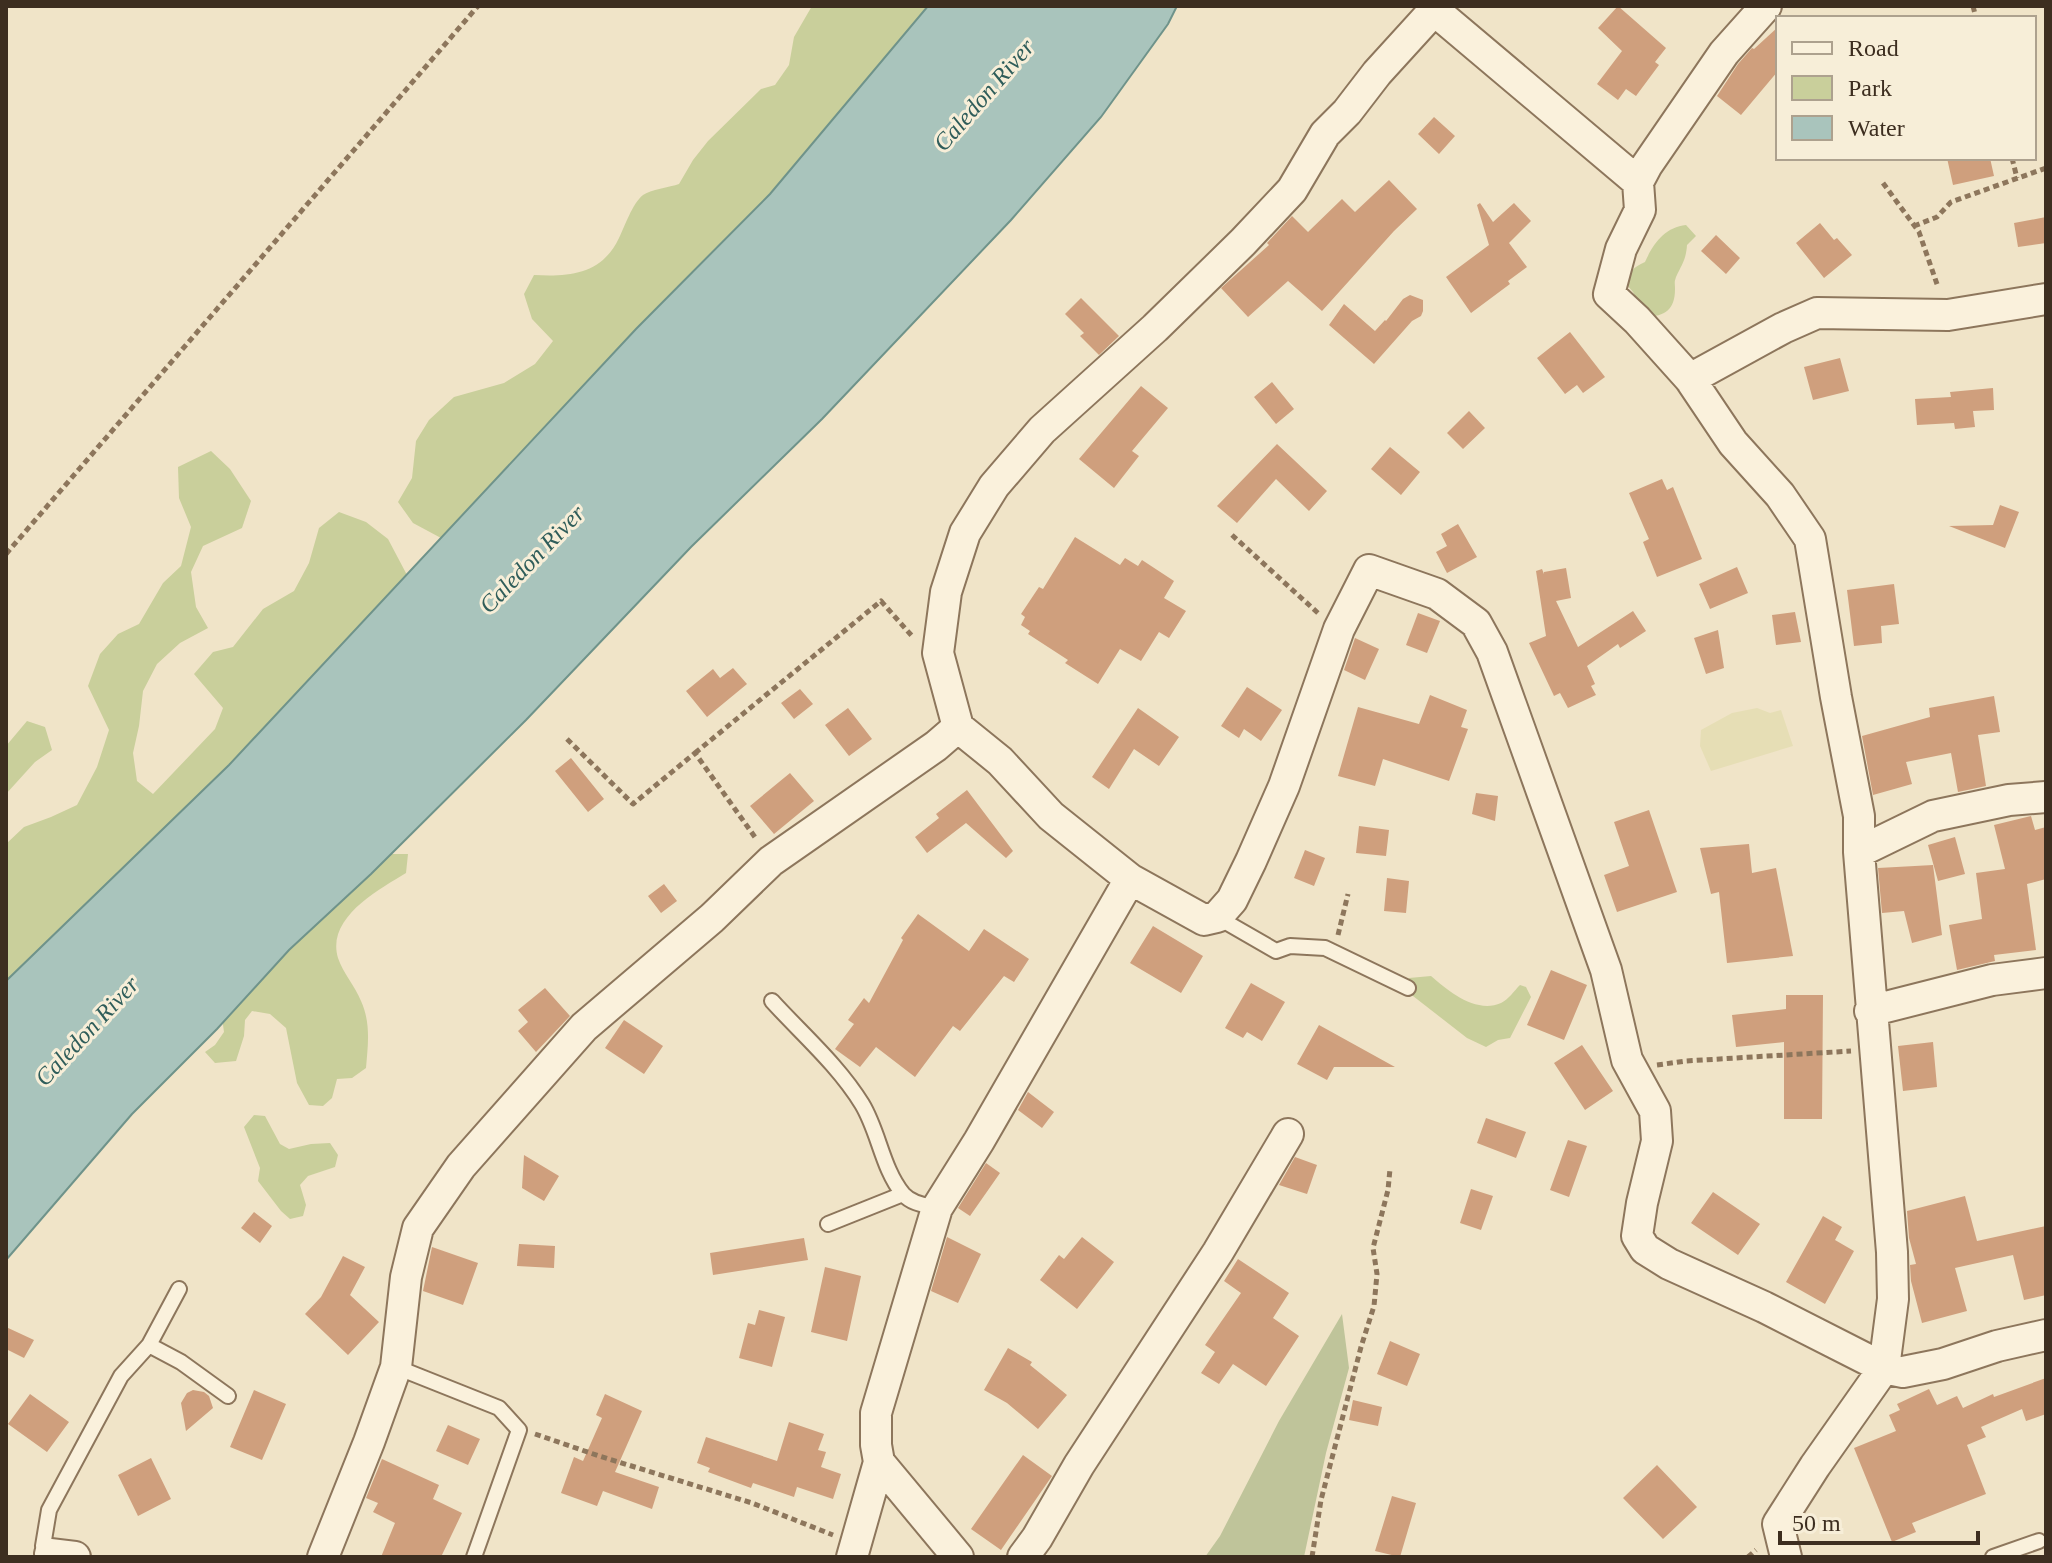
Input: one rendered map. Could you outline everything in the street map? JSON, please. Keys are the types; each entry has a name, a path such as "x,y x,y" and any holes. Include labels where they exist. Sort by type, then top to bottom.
{"street":[{"path":"1766,6 1724,53 1647,165 1638,182 1640,210 1621,249 1609,294 1690,379 1733,443 1780,495 1810,539 1859,816 1870,1011 1892,1252 1893,1299 1884,1368 1778,1524 1786,1557"},
{"path":"1638,182 1436,8 1325,134 1292,190 1155,328 1042,430 994,486 965,533 946,592 938,653 958,727 1000,761 1051,816 1130,879 1204,920 1217,917 1232,900 1284,786 1339,629 1369,570 1437,594 1476,623 1492,652 1601,956 1627,1060 1655,1111 1657,1141 1637,1236 1645,1249 1669,1264 1764,1307 1884,1368 1903,1372 1943,1364 1997,1346 2046,1335"},
{"path":"1690,379 1817,313 1948,315 2046,299"},
{"path":"323,1557 396,1367 406,1277 418,1228 461,1166 584,1027 712,918 771,861 936,746 958,727"},
{"path":"1859,852 1933,816 2009,800 2046,797"},
{"path":"854,1550 879,1462 876,1413 937,1208 1130,879"},
{"path":"1870,1011 1992,980 2046,973"},
{"path":"1023,1557 1218,1252 1288,1134"},
{"path":"879,1462 958,1557"}],"lane":[{"path":"1217,917 1276,951 1290,946 1325,948 1408,988"},
{"path":"772,1001 845,1079 863,1106 889,1172 903,1194 912,1202 937,1208"},
{"path":"828,1224 903,1194"},
{"path":"57,1556 43,1546 49,1510 121,1376 149,1345 179,1289"},
{"path":"149,1345 181,1362 228,1396"},
{"path":"396,1367 499,1408 519,1430 474,1557"},
{"path":"1993,1557 2039,1541"}],"path":[{"path":"6,554 478,6"},
{"path":"2012,160 2017,178"},
{"path":"1914,226 1937,217 1951,202 2046,168"},
{"path":"1883,183 1919,232 1948,315"},
{"path":"1232,535 1316,612 1339,629"},
{"path":"567,739 633,804 881,601 924,649 938,653"},
{"path":"695,753 771,861"},
{"path":"1334,952 1348,894"},
{"path":"1634,1073 1648,1066 1686,1061 1875,1050"},
{"path":"1312,1557 1321,1500 1374,1306 1377,1274 1373,1248 1388,1190 1390,1169"},
{"path":"519,1430 752,1503 854,1550"}],"shaded area":[{"path":"1757,708 1770,713 1781,710 1793,746 1711,771 1700,746 1701,730 1732,713"}],"green space":[{"path":"812,6 928,6 770,194 636,329 441,538 413,523 398,502 412,478 416,441 429,420 454,397 504,383 535,364 553,341 532,319 524,294 534,275 572,274 604,259 639,199 650,192 679,184 708,141 761,89 775,85 789,65 794,37"},
{"path":"1686,225 1696,236 1687,245 1675,280 1671,307 1659,315 1646,317 1627,285 1629,277 1635,268 1645,262 1661,238 1672,229"},
{"path":"211,451 230,469 251,501 242,528 203,546 191,572 196,607 208,628 180,643 157,664 143,691 133,753 137,781 153,794 215,729 223,708 194,674 213,652 233,647 263,609 294,591 309,563 319,528 339,512 366,522 388,539 407,575 229,765 6,981 6,844 24,827 77,805 97,767 109,730 88,686 100,654 118,634 139,624 163,583 181,566 191,527 179,498 178,467"},
{"path":"27,721 45,727 52,750 35,762 6,794 6,746"},
{"path":"391,854 408,854 406,873 357,907 340,930 336,944 340,964 364,1009 368,1034 366,1068 352,1078 337,1079 332,1098 323,1106 309,1105 297,1083 286,1028 270,1014 252,1011 245,1020 244,1036 236,1061 215,1063 205,1052 215,1045 224,1032 218,988 371,874"},
{"path":"1431,976 1463,999 1482,1006 1504,1002 1520,985 1526,987 1531,997 1510,1038 1486,1047 1467,1038 1404,989 1409,978"},
{"path":"254,1115 265,1116 280,1144 289,1149 330,1143 338,1155 335,1167 308,1176 300,1185 306,1205 303,1216 290,1219 258,1181 260,1168 244,1127"},
{"path":"1342,1314 1349,1368 1326,1453 1304,1557 1205,1557 1220,1536 1279,1421"}],"water":[{"name":"Caledon River","path":"928,6 1177,6 1168,24 1101,117 1011,220 822,419 691,547 526,720 371,874 289,950 217,1029 132,1114 6,1260 6,981 229,765 636,329 770,194"}],"building":[{"path":"1618,6 1666,48 1655,62 1659,65 1636,96 1626,89 1618,100 1597,84 1622,51 1598,28"},
{"path":"1776,29 1776,73 1741,115 1717,96 1738,64"},
{"path":"1434,117 1455,136 1439,154 1418,134"},
{"path":"1947,160 1990,160 1994,176 1953,185"},
{"path":"1389,180 1417,209 1322,311 1288,281 1248,317 1221,288 1269,245 1267,243 1292,216 1308,232 1342,199 1355,212"},
{"path":"1480,203 1493,222 1514,203 1531,221 1509,243 1527,267 1471,313 1446,277 1489,245 1477,205"},
{"path":"2046,217 2046,243 2018,247 2014,223"},
{"path":"1820,223 1852,255 1824,278 1796,243"},
{"path":"1716,235 1740,258 1726,274 1701,251"},
{"path":"1410,295 1423,300 1421,316 1412,321 1374,364 1329,325 1344,304 1375,331"},
{"path":"1081,298 1119,336 1099,355 1080,336 1084,333 1065,314"},
{"path":"1570,332 1605,377 1583,393 1577,385 1565,394 1537,358"},
{"path":"1840,358 1849,391 1813,400 1804,367"},
{"path":"1272,382 1294,409 1276,424 1254,397"},
{"path":"1141,386 1168,408 1132,451 1139,456 1114,488 1079,459"},
{"path":"1993,388 1994,410 1973,411 1975,427 1955,429 1954,423 1917,425 1915,399 1951,397 1950,392"},
{"path":"1469,411 1485,428 1463,449 1447,433"},
{"path":"1277,444 1327,491 1309,511 1276,479 1237,523 1217,506"},
{"path":"1390,447 1420,472 1401,495 1371,469"},
{"path":"1662,479 1667,490 1673,487 1702,559 1657,577 1643,542 1649,539 1629,493"},
{"path":"2000,505 2019,512 2005,548 1949,526 1993,525"},
{"path":"1458,524 1477,557 1447,573 1436,552 1447,546 1441,534"},
{"path":"1075,537 1120,565 1125,558 1138,566 1142,560 1174,581 1164,598 1186,611 1169,638 1159,632 1141,661 1120,649 1098,684 1065,663 1068,660 1028,634 1030,631 1021,625 1025,617 1021,614 1039,587 1043,589"},
{"path":"1737,567 1748,593 1710,609 1699,584"},
{"path":"1566,568 1571,598 1556,601 1578,647 1633,611 1646,631 1620,648 1618,644 1587,666 1596,695 1568,708 1560,693 1554,696 1529,643 1546,636 1536,571 1542,569 1544,574"},
{"path":"1894,584 1899,624 1881,626 1882,643 1854,646 1847,590"},
{"path":"1795,612 1801,642 1776,645 1772,615"},
{"path":"1418,613 1440,621 1427,653 1406,645"},
{"path":"1718,630 1724,668 1706,674 1694,638"},
{"path":"1355,638 1379,649 1365,680 1344,670"},
{"path":"733,668 747,684 707,717 686,691 713,669 720,678"},
{"path":"1247,687 1282,710 1261,741 1244,729 1239,738 1221,726"},
{"path":"800,689 813,704 794,719 781,703"},
{"path":"1430,695 1467,710 1461,727 1468,729 1449,781 1383,759 1375,786 1338,776 1358,707 1419,724"},
{"path":"1994,696 2000,732 1978,735 1986,786 1958,792 1951,753 1906,762 1912,784 1873,795 1862,736 1930,717 1929,708"},
{"path":"848,708 872,739 849,756 825,725"},
{"path":"1138,708 1179,737 1159,766 1134,749 1109,789 1092,777"},
{"path":"571,758 604,799 588,812 555,771"},
{"path":"790,773 814,801 774,834 750,806"},
{"path":"967,790 1013,851 1006,858 966,823 927,853 915,837 939,818 936,814"},
{"path":"1476,793 1498,796 1495,821 1472,814"},
{"path":"1649,810 1677,892 1617,912 1604,875 1629,866 1614,822"},
{"path":"2031,816 2035,830 2046,827 2046,879 2027,884 2036,950 1994,955 1995,961 1957,970 1949,925 1982,919 1976,873 2005,869 1994,825"},
{"path":"1359,826 1389,830 1386,856 1356,853"},
{"path":"1955,837 1965,874 1938,881 1928,845"},
{"path":"1749,844 1752,873 1776,868 1793,956 1727,963 1719,892 1711,894 1700,848"},
{"path":"1305,850 1325,858 1314,886 1294,878"},
{"path":"1933,865 1942,935 1912,943 1904,911 1882,913 1878,868"},
{"path":"1387,878 1409,881 1406,913 1384,911"},
{"path":"664,884 677,901 661,913 648,896"},
{"path":"918,914 969,951 984,929 1029,959 1014,982 1004,976 960,1031 953,1026 915,1077 876,1047 860,1067 835,1049 854,1024 848,1020 864,998 869,1003 903,940 901,938"},
{"path":"1153,926 1203,956 1181,993 1130,963"},
{"path":"1551,970 1587,985 1564,1040 1527,1025"},
{"path":"1251,983 1285,1002 1262,1041 1247,1032 1243,1038 1225,1028"},
{"path":"545,988 570,1016 536,1052 518,1031 528,1022 518,1010"},
{"path":"1786,995 1823,995 1822,1119 1784,1119 1784,1042 1736,1047 1732,1015 1786,1009"},
{"path":"624,1020 663,1046 644,1074 605,1048"},
{"path":"1319,1025 1395,1067 1334,1067 1327,1080 1297,1064"},
{"path":"1933,1042 1937,1087 1903,1091 1898,1046"},
{"path":"1582,1045 1613,1091 1585,1110 1554,1063"},
{"path":"1028,1092 1054,1112 1042,1128 1018,1110"},
{"path":"1486,1118 1526,1132 1516,1158 1477,1143"},
{"path":"1568,1140 1587,1146 1569,1197 1550,1190"},
{"path":"524,1155 559,1176 544,1201 522,1188"},
{"path":"1295,1157 1317,1165 1307,1194 1279,1185"},
{"path":"986,1163 1000,1173 970,1216 958,1208"},
{"path":"1471,1189 1493,1196 1481,1230 1460,1223"},
{"path":"1713,1192 1760,1224 1738,1255 1691,1223"},
{"path":"1965,1196 1977,1241 2046,1226 2046,1295 2024,1300 2013,1255 1955,1268 1967,1311 1922,1323 1911,1281 1910,1265 1916,1264 1909,1238 1907,1211"},
{"path":"254,1212 272,1226 260,1243 241,1228"},
{"path":"1823,1216 1842,1227 1835,1240 1854,1251 1825,1304 1786,1282"},
{"path":"947,1237 981,1254 958,1303 931,1291"},
{"path":"1082,1237 1114,1262 1077,1309 1040,1280 1059,1255 1064,1259"},
{"path":"804,1238 808,1260 713,1275 710,1253"},
{"path":"519,1244 555,1246 554,1268 517,1266"},
{"path":"432,1247 478,1263 463,1305 423,1291"},
{"path":"343,1256 365,1267 350,1295 379,1322 348,1355 305,1314 321,1297"},
{"path":"1238,1259 1289,1293 1273,1318 1299,1336 1266,1386 1233,1364 1219,1384 1201,1373 1215,1352 1205,1345 1241,1293 1224,1281"},
{"path":"825,1267 861,1276 847,1341 811,1332"},
{"path":"759,1310 785,1317 772,1367 739,1358 748,1323 755,1325"},
{"path":"6,1327 34,1340 24,1358 6,1349"},
{"path":"1390,1341 1420,1354 1407,1386 1377,1374"},
{"path":"1008,1348 1032,1362 1030,1365 1067,1395 1038,1429 1007,1403 984,1390"},
{"path":"2046,1378 2046,1414 2026,1421 2022,1409 1981,1427 1986,1437 1967,1445 1986,1494 1912,1523 1916,1532 1892,1542 1854,1448 1896,1431 1889,1415 1900,1410 1897,1404 1929,1389 1937,1405 1957,1396 1963,1408 1993,1394 1994,1397"},
{"path":"193,1390 209,1396 213,1408 186,1431 181,1403"},
{"path":"254,1390 286,1404 262,1460 230,1447"},
{"path":"30,1394 69,1422 47,1452 8,1424"},
{"path":"605,1394 642,1411 615,1472 659,1487 652,1509 603,1491 597,1506 561,1493 574,1457 583,1461 602,1418 596,1415"},
{"path":"1353,1400 1382,1407 1378,1426 1349,1420"},
{"path":"789,1422 824,1434 818,1450 826,1452 821,1467 841,1474 833,1499 797,1487 794,1497 753,1483 751,1488 708,1472 710,1468 697,1463 706,1437 777,1461"},
{"path":"448,1425 480,1439 468,1465 436,1451"},
{"path":"1023,1455 1052,1476 1001,1550 971,1529"},
{"path":"151,1458 171,1499 138,1516 118,1475"},
{"path":"382,1459 439,1485 433,1499 462,1513 441,1557 381,1557 395,1523 373,1512 378,1503 366,1498"},
{"path":"1657,1465 1697,1507 1663,1539 1623,1498"},
{"path":"1392,1496 1416,1503 1400,1557 1375,1551"}]}
